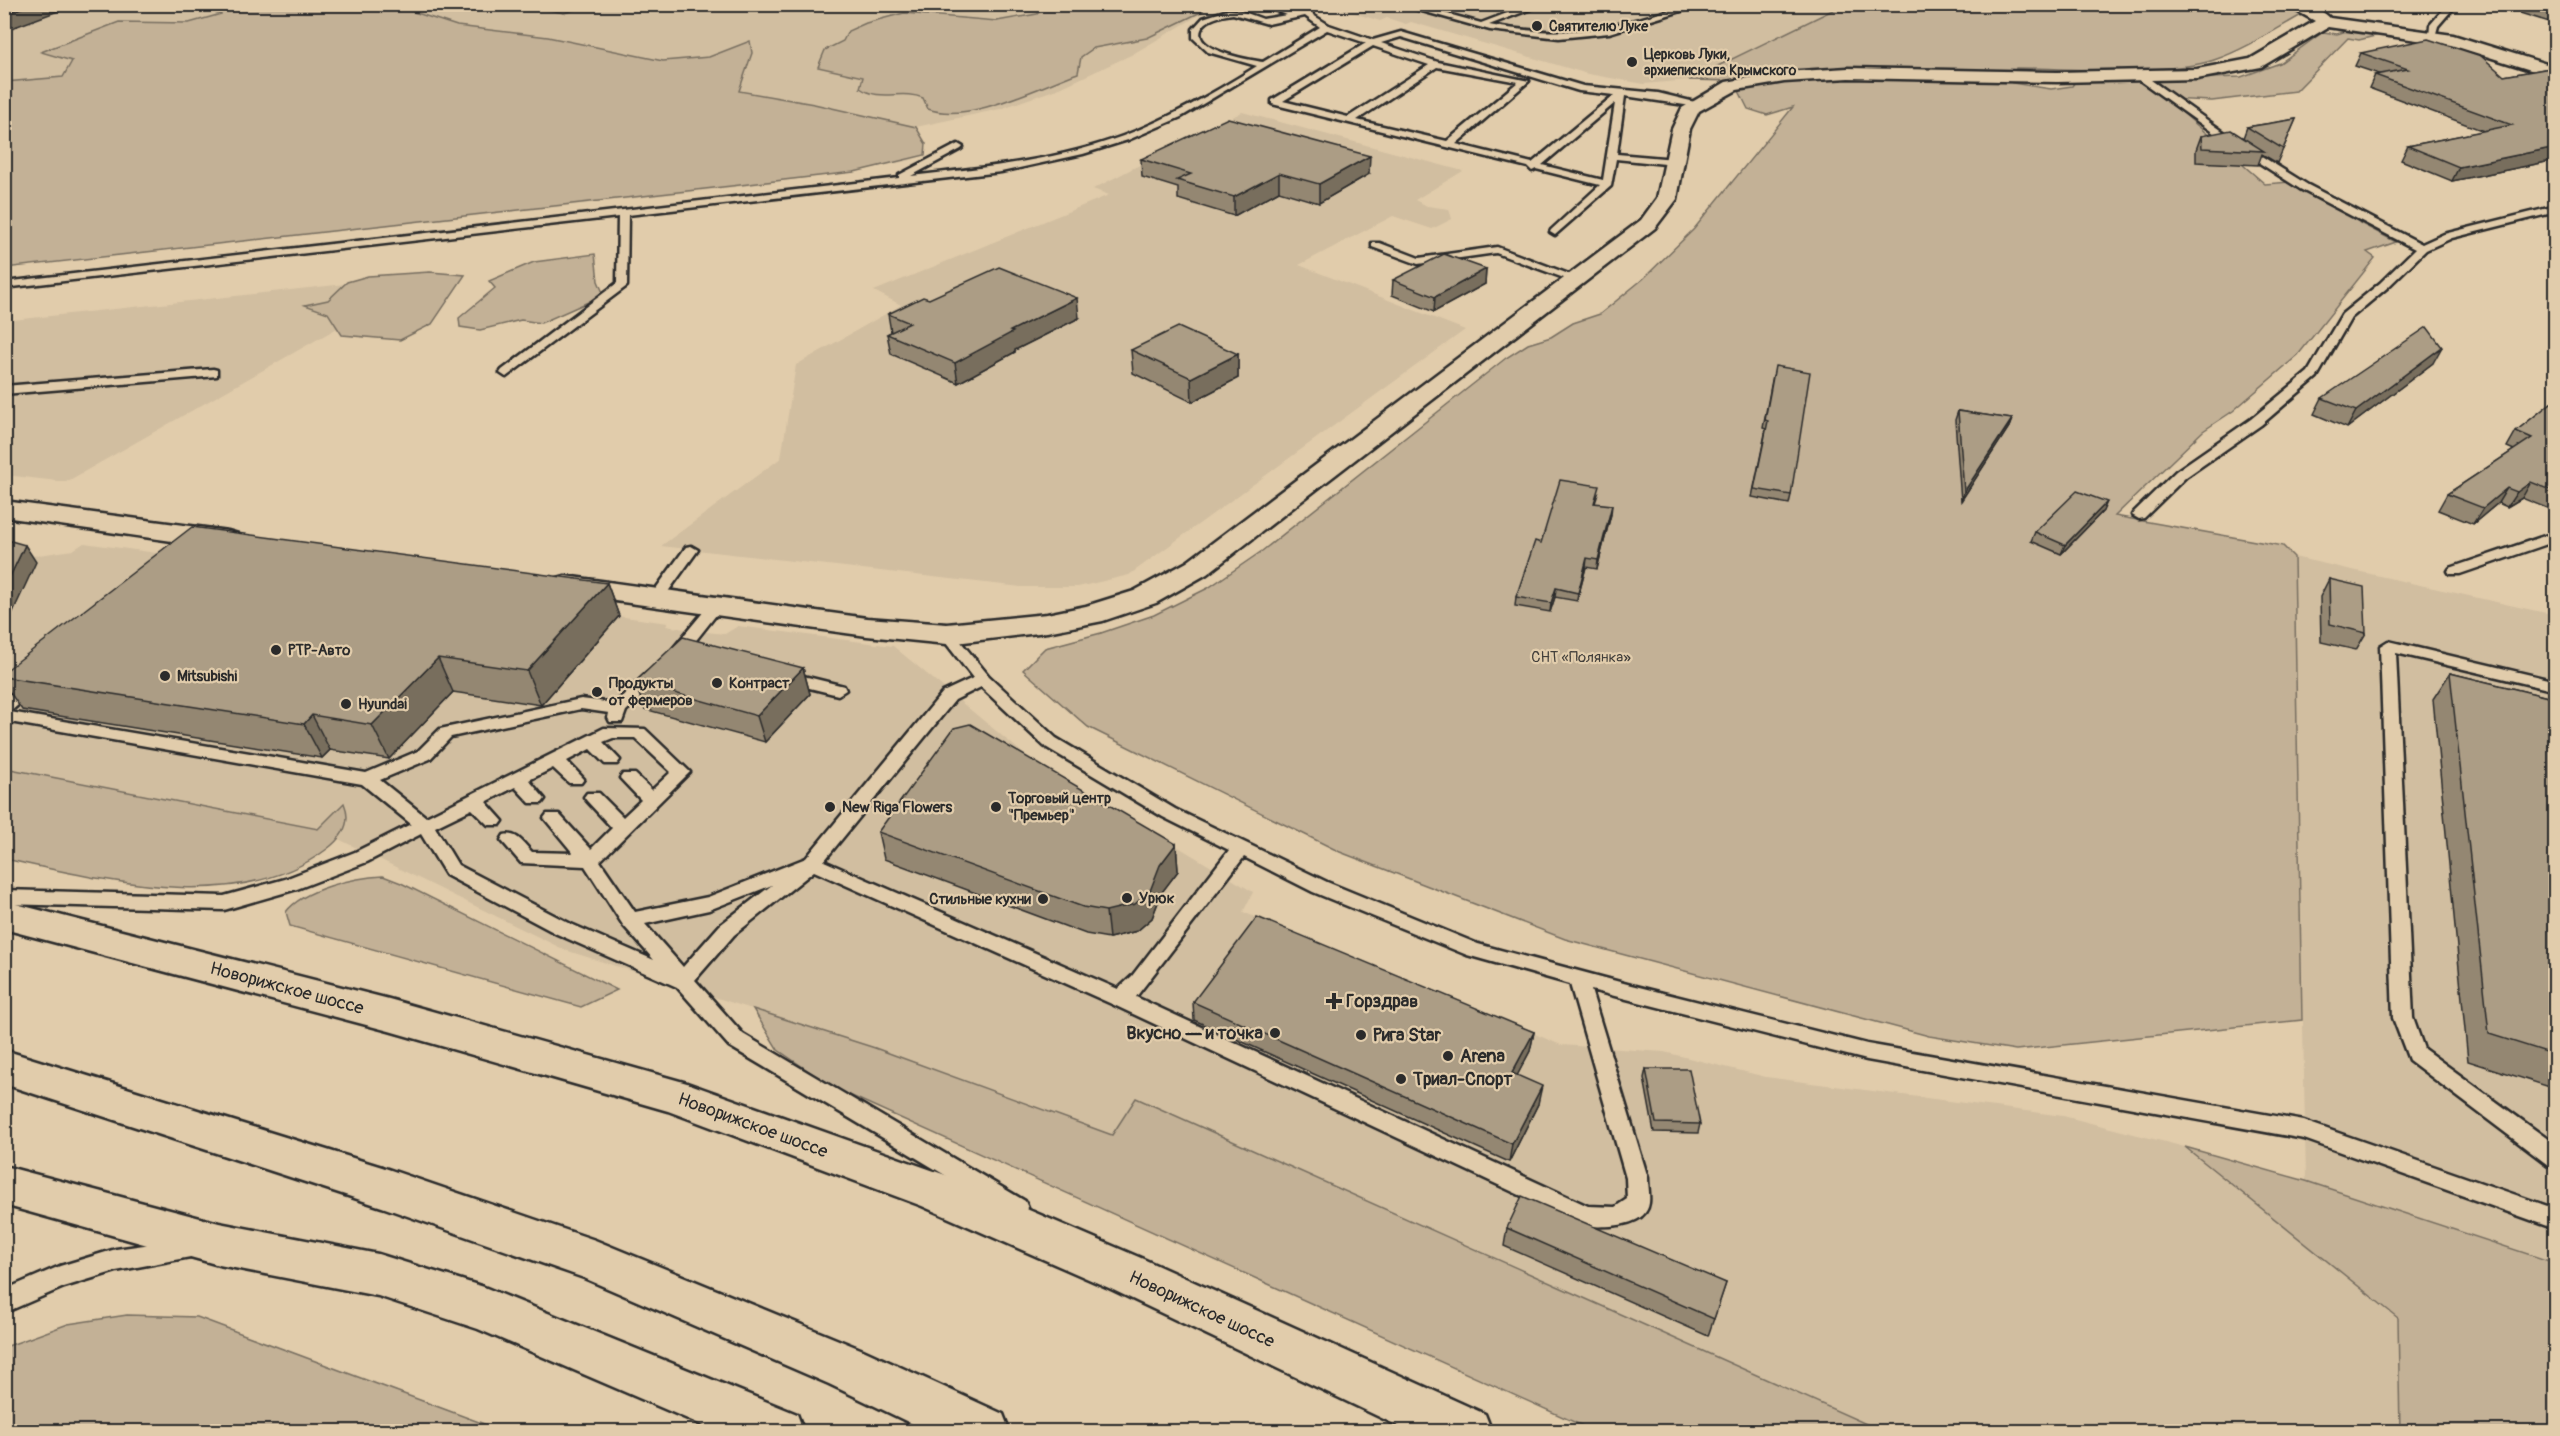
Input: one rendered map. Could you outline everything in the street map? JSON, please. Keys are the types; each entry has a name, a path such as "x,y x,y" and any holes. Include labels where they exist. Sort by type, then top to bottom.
{"main road":[{"path":"2292,4 2318,15 2325,22 2432,36 2472,45 2556,73"},
{"path":"538,581 867,627 947,634 1047,623 1092,614 1145,597 1197,568 1648,224 1667,199 1681,129 1689,112 1698,104 1732,86 1784,76 1848,73 2141,77 2197,74 2240,67 2268,56 2325,22"},
{"path":"4,510 254,543"},
{"name":"Новорижское шоссе","path":"4,915 389,1014 672,1095 939,1192 1125,1273 1467,1431"},
{"path":"4,1067 382,1187 596,1261 846,1367 985,1431"},
{"path":"4,1185 219,1244 378,1275 484,1309 779,1431"}],"lane":[{"path":"1263,4 1293,14"},
{"path":"1401,4 1529,34 1584,34 1700,4"},
{"path":"1452,5 1471,8 1494,4"},
{"path":"1484,24 1540,4"},
{"path":"2432,36 2434,25 2453,4"},
{"path":"1264,65 1220,55 1207,49 1197,37 1197,29 1203,21 1231,11 1267,22 1309,7 1312,20 1326,27 1436,64 1526,81 1698,104"},
{"path":"4,285 1001,169 1069,154 1126,137 1171,118 1326,27"},
{"path":"1582,88 1401,34 1372,43 1275,102 1532,168 1607,184"},
{"path":"1349,121 1436,64"},
{"path":"2141,77 2228,139 2304,187 2422,248"},
{"path":"1447,146 1526,81"},
{"path":"1556,232 1607,184 1622,93"},
{"path":"1532,168 1622,93"},
{"path":"894,181 958,147"},
{"path":"1612,156 1675,162"},
{"path":"2139,515 2181,474 2256,422 2313,374 2346,316 2384,285 2422,248 2448,236 2556,209"},
{"path":"506,373 623,284 623,213"},
{"path":"1376,245 1418,261 1497,250 1576,279"},
{"path":"4,390 213,373"},
{"path":"2456,571 2556,536"},
{"path":"657,597 691,550"},
{"path":"610,732 620,709 687,652 715,607"},
{"path":"947,634 982,680 1050,742 1169,813 1320,887 1474,950 1578,979 1867,1052 2304,1130 2556,1219"},
{"path":"2556,686 2388,646 2403,1018 2416,1054 2556,1158"},
{"path":"771,673 838,690"},
{"path":"4,708 42,678"},
{"path":"683,981 727,930 813,863 949,696 982,680"},
{"path":"367,779 424,755 446,733 581,704 620,709"},
{"path":"4,716 367,779 425,826 452,870 564,929 683,981"},
{"path":"4,897 224,903 290,884 361,857 610,732 639,734 681,772 590,860 527,858 510,840"},
{"path":"592,741 612,760"},
{"path":"556,760 575,779"},
{"path":"629,778 651,800"},
{"path":"518,779 536,799"},
{"path":"593,797 623,828"},
{"path":"475,801 494,820"},
{"path":"553,818 590,860 630,920 736,1040 1125,1273"},
{"path":"1120,999 1139,981 1241,848"},
{"path":"630,920 695,908 726,897 787,869 813,863 1120,999 1586,1216 1618,1217 1638,1204 1637,1178 1578,979"},
{"path":"4,1302 60,1277 116,1260 219,1244"}],"shaded area":[{"path":"1335,4 1843,5 1689,80 1644,84 1588,74 1411,22 1406,24 1387,18 1380,21 1331,6"},
{"path":"4,5 1207,5 1203,13 1131,55 1060,88 1000,109 916,127 926,144 925,155 911,160 854,172 727,188 5,268"},
{"path":"1242,112 1463,171 1415,200 1427,206 1449,209 1452,219 1432,229 1393,216 1299,265 1465,330 1129,575 1078,587 1021,587 661,546 781,458 796,365 901,305 874,291 1109,195 1093,189"},
{"path":"345,284 378,305 66,482 5,475 4,321"},
{"path":"84,543 668,623 666,626 697,631 725,634 738,626 893,646 1024,754 1253,892 1243,912 1561,1045 1664,1052 1766,1077 2063,1116 2185,1147 2398,1318 2400,1431 1882,1431 1136,1099 1113,1135 875,1048 565,950 318,829 5,768 5,560 73,550"},
{"path":"2294,557 2555,615 2555,1263 2306,1181"}],"green space":[{"path":"591,4 564,13 525,5"},
{"path":"1201,4 1203,11 1147,38 1094,48 1081,57 1078,73 1003,102 963,112 928,109 923,98 915,96 868,92 860,88 863,77 818,67 825,50 843,41 848,31 866,23 904,13 997,21 1037,14 1046,5"},
{"name":"СНТ «Полянка»","path":"2284,4 2305,13 2249,45 2214,60 2193,65 2144,70 2016,68 2012,83 2051,89 2072,86 2075,82 2241,77 2280,63 2323,32 2337,34 2350,30 2387,33 2359,40 2348,38 2296,91 2212,101 2167,99 2265,184 2290,182 2365,222 2360,223 2396,242 2367,252 2375,258 2298,355 2233,411 2203,431 2115,516 2283,546 2294,557 2302,1020 2016,1050 1929,1036 1565,939 1340,852 1088,727 1023,670 1045,648 1101,633 1154,615 1208,588 1262,551 1506,358 1528,344 1551,337 1573,323 1600,314 1643,279 1694,229 1793,107 1767,115 1748,109 1734,81 1689,80 1843,5"},
{"path":"216,5 392,5 457,26 548,37 663,61 709,57 750,41 752,53 739,91 814,104 916,127 926,144 925,155 854,172 5,268 5,82 63,77 72,61 41,52 119,22 189,23 221,14"},
{"path":"595,254 598,281 604,295 541,323 521,320 480,330 460,327 459,318 495,288 489,281 534,262"},
{"path":"430,272 465,275 432,324 400,340 342,335 328,313 305,305 328,300 347,282 368,276"},
{"path":"5,768 318,829 344,803 347,817 342,834 327,849 292,870 253,882 212,887 170,887 127,883 5,859"},
{"path":"383,876 617,990 581,1007 290,926 286,912 305,897 345,882"},
{"path":"753,1009 875,1048 1112,1135 1136,1098 1882,1431 1594,1431 834,1088 778,1050"},
{"path":"2185,1147 2306,1181 2555,1263 2555,1431 2400,1431 2398,1318"},
{"path":"127,1315 197,1317 503,1431 5,1431 5,1347 68,1324"}],"building":[{"path":"4,4 32,4 4,14"},
{"path":"2536,4 2556,4 2556,11"},
{"path":"2428,39 2481,56 2504,76 2556,67 2556,147 2459,167 2408,146 2512,125 2375,75 2408,69 2361,53"},
{"path":"1228,118 1370,156 1319,184 1279,173 1234,197 1177,180 1191,174 1141,159"},
{"path":"2296,119 2283,149 2247,127"},
{"path":"2231,130 2264,151 2202,148 2201,136"},
{"path":"1444,254 1486,269 1435,297 1393,280"},
{"path":"999,267 1077,298 1010,331 1013,332 955,363 887,334 910,323 888,314 923,297 929,299"},
{"path":"1178,327 1238,354 1191,378 1131,350"},
{"path":"2427,327 2442,347 2356,411 2322,398"},
{"path":"1775,366 1810,372 1791,495 1754,489 1768,421 1765,420"},
{"path":"2556,399 2556,492 2531,482 2517,492 2507,488 2483,508 2447,494 2532,438 2516,431"},
{"path":"1958,411 2012,419 1964,492"},
{"path":"1560,480 1599,486 1594,503 1612,505 1598,560 1587,558 1578,593 1556,588 1551,603 1516,597 1535,541 1541,543"},
{"path":"2077,491 2107,502 2065,545 2035,532"},
{"path":"192,527 607,583 527,671 438,658 372,725 312,715 304,724 4,677 4,672"},
{"path":"4,539 25,545 4,589"},
{"path":"2329,579 2364,587 2366,633 2330,624"},
{"path":"683,637 803,668 757,716 635,682"},
{"path":"2450,673 2556,699 2556,1055 2489,1034"},
{"name":"Торговый центр \"Премьер\"","path":"970,724 1176,844 1160,865 1150,891 1135,904 1106,911 1083,907 878,832 954,728"},
{"name":"Рига Star","path":"1257,917 1534,1032 1512,1073 1542,1086 1512,1144 1193,1002"},
{"path":"1646,1069 1689,1069 1700,1124 1656,1123"},
{"path":"1522,1196 1726,1283 1714,1319 1507,1228"}],"place":[{"name":"Святителю Луке","path":"1537,26"},
{"name":"Церковь Луки, архиепископа Крымского","path":"1632,62"},
{"name":"РТР-Авто","path":"276,650"},
{"name":"Mitsubishi","path":"165,676"},
{"name":"Контраст","path":"717,683"},
{"name":"Продукты от фермеров","path":"597,692"},
{"name":"Hyundai","path":"346,704"},
{"name":"New Riga Flowers","path":"830,807"},
{"name":"Торговый центр \"Премьер\"","path":"996,807"},
{"name":"Урюк","path":"1127,898"},
{"name":"Стильные кухни","path":"1043,899"},
{"name":"Горздрав","path":"1334,1001"},
{"name":"Вкусно — и точка","path":"1275,1033"},
{"name":"Рига Star","path":"1361,1035"},
{"name":"Arena","path":"1448,1056"},
{"name":"Триал-Спорт","path":"1401,1079"}]}
